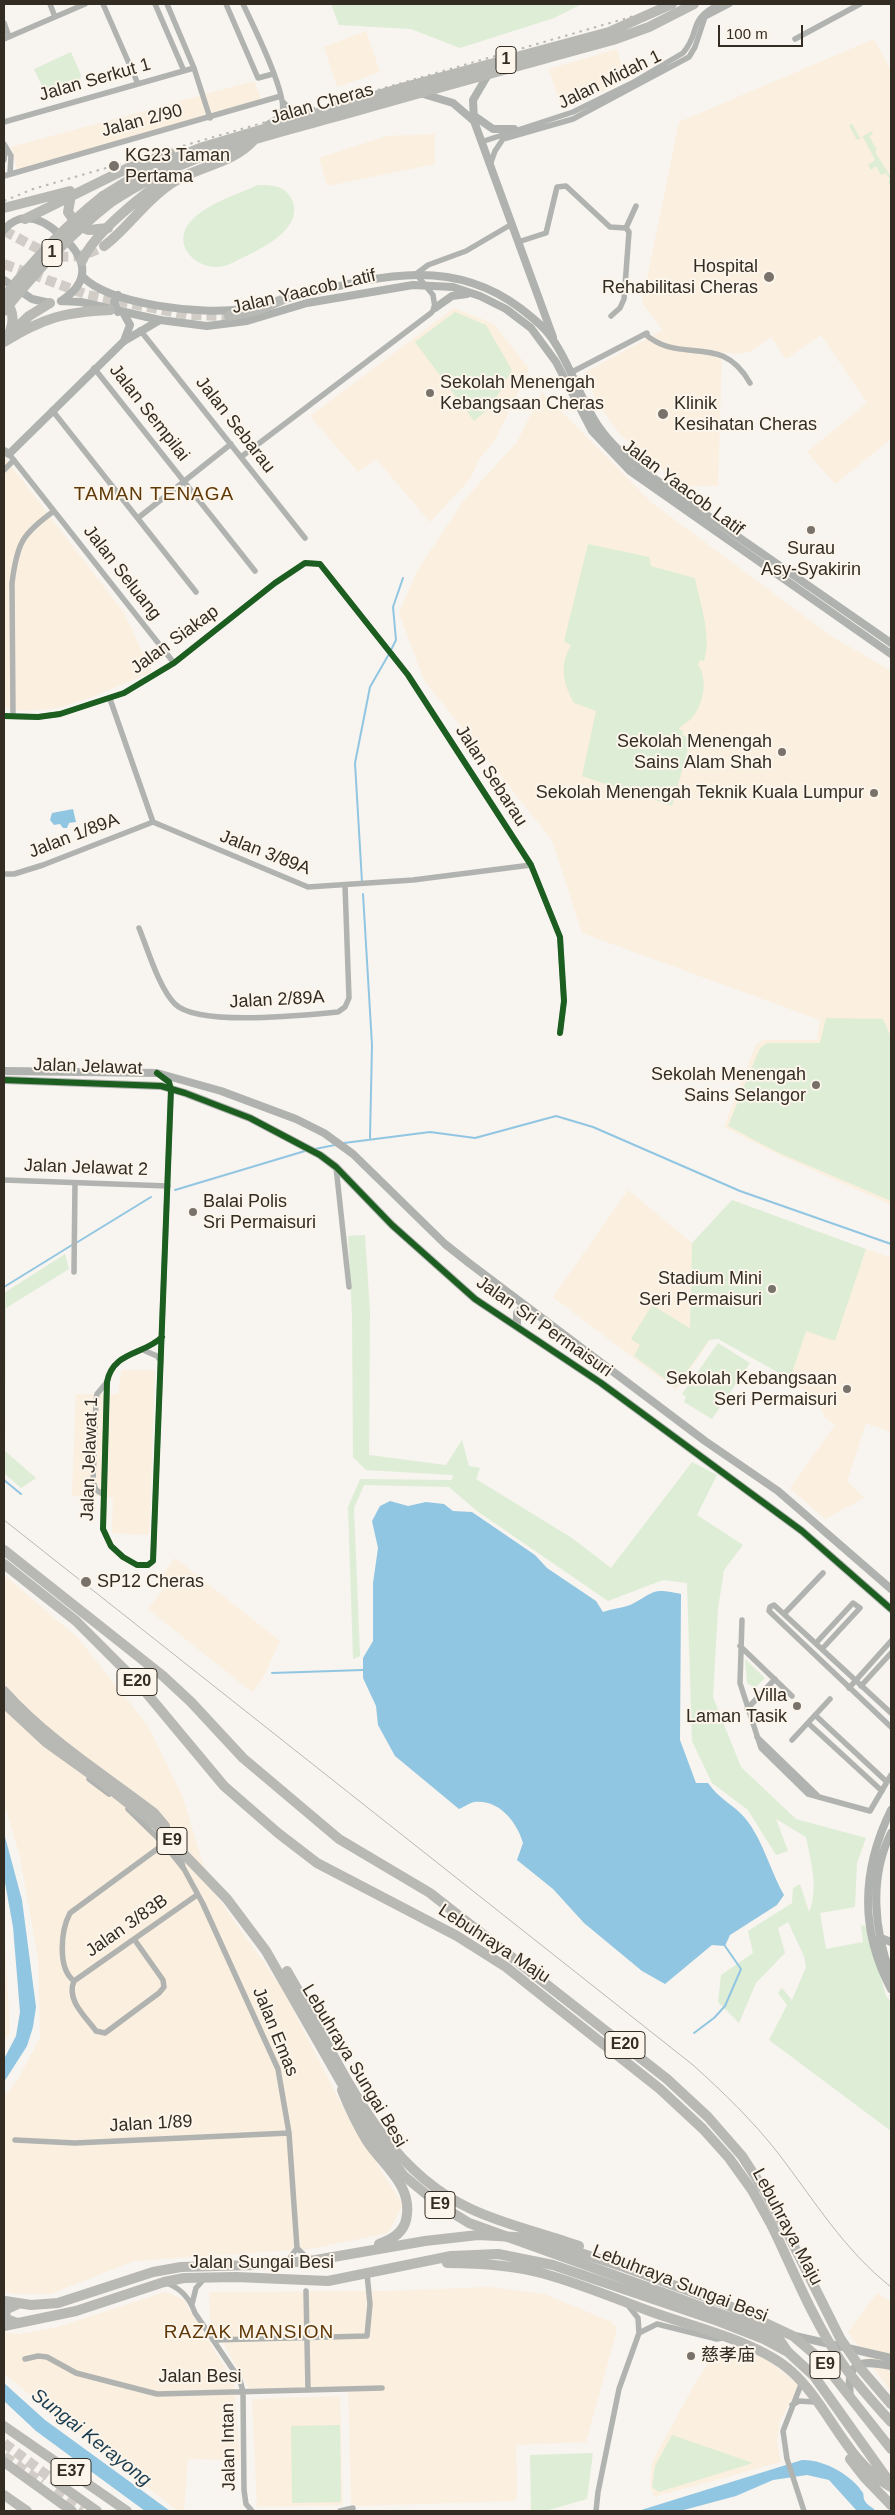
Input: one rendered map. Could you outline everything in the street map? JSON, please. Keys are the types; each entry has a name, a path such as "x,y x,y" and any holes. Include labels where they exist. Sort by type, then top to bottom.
{"highway":[{"name":"Jalan Cheras","path":"4,311 52,253 130,178 169,160 203,147 321,112 609,32 672,4"},
{"name":"Jalan Cheras","path":"4,297 45,246 73,220 106,200 180,164 255,140 612,40 661,21 694,4"},
{"path":"25,218 147,160 267,124 282,124"},
{"path":"104,246 117,236 147,203 169,184 187,174 242,153 255,140"},
{"path":"82,261 90,244 144,195 173,174 180,164"},
{"path":"4,208 100,183"},
{"path":"71,195 68,212 78,226 89,230 108,228"},
{"path":"229,316 258,310 284,300"},
{"path":"4,301 10,308 13,317 5,339"},
{"path":"5,339 29,316 50,303"},
{"path":"5,339 52,316 76,312 117,312"},
{"name":"Lebuhraya Maju","path":"4,1550 163,1676 191,1702 243,1758 339,1839 430,1892 667,2079 708,2117 742,2156 764,2190 840,2338 861,2369 891,2404"},
{"name":"Lebuhraya Maju","path":"4,1564 76,1621 139,1684 224,1786 278,1833 317,1863 457,1936 506,1967 660,2089 703,2128 729,2158 752,2190 772,2226 827,2339 866,2395 891,2422"},
{"name":"Lebuhraya Sungai Besi","path":"4,1691 22,1712 49,1735 154,1813 236,1903 285,1968 371,2119 390,2146 415,2173 441,2193 470,2209 592,2250 627,2268"},
{"name":"Lebuhraya Sungai Besi","path":"4,1704 47,1743 156,1825 211,1881 266,1951 361,2117 403,2175 438,2204 469,2223 661,2292 779,2339 788,2352 814,2376 891,2486"},
{"path":"336,2072 348,2108 384,2164 402,2184 407,2195 408,2204 406,2224 390,2240 355,2253"},
{"name":"Lebuhraya Sungai Besi","path":"355,2253 450,2238 508,2235 534,2238 627,2268 725,2304 793,2336 820,2358 891,2449"},
{"name":"Jalan Sungai Besi","path":"5,2301 31,2305 58,2303 171,2268 287,2263 355,2253"},
{"name":"Jalan Sungai Besi","path":"4,2326 76,2311 164,2282 207,2277 305,2282 328,2281 419,2262 475,2254 498,2254 553,2265 718,2321 764,2339 788,2352"},
{"path":"419,2262 490,2264 545,2274 724,2337 774,2359 802,2382 860,2462 878,2480 891,2486"},
{"path":"19,2303 7,2307 5,2314 8,2321 20,2324"},
{"name":"E37","path":"4,2426 127,2511"},
{"path":"834,2426 850,2458 864,2477 891,2505"},
{"name":"E37","path":"4,2462 72,2511"},
{"path":"56,2482 97,2511"},
{"path":"4,2495 27,2511"},
{"path":"4,2500 20,2511"}],"street":[{"path":"50,4 56,17"},
{"path":"4,23 7,38 85,4"},
{"path":"103,4 138,84"},
{"path":"155,4 184,71"},
{"path":"166,4 194,68 210,118"},
{"path":"226,4 258,78 273,74"},
{"path":"243,4 282,99 290,109 300,112 321,112"},
{"name":"Jalan Midah 1","path":"482,142 514,129 573,112 683,53 688,47 699,16 719,4"},
{"name":"Jalan Midah 1","path":"490,165 495,151 503,139 579,116 688,57 695,47 705,17 730,4"},
{"path":"795,39 860,4"},
{"name":"Jalan Serkut 1","path":"4,122 194,68"},
{"path":"489,73 476,94 474,118 555,341"},
{"path":"420,93 452,103 493,129 514,129"},
{"path":"267,124 278,118 281,113 282,99"},
{"name":"Jalan 2/90","path":"7,175 282,99"},
{"path":"4,145 11,156 7,175"},
{"path":"4,145 4,160"},
{"path":"518,242 546,234 557,187 560,185 566,186 610,227 626,228"},
{"path":"626,228 636,206"},
{"path":"4,230 7,222 25,218 38,221 53,229 70,243 82,261 82,276 74,290 61,301"},
{"path":"434,308 433,295 416,274 428,265 466,251 512,224"},
{"path":"611,316 620,308 624,300 629,232 626,228"},
{"name":"Jalan Yaacob Latif","path":"82,276 96,288 118,295 172,308 212,311 248,308 376,280 416,274 447,275 490,289 527,313 555,341 599,426 611,442 638,468 891,643"},
{"path":"4,280 32,299 50,303"},
{"name":"Jalan Yaacob Latif","path":"50,303 61,301 80,302 117,312 207,326 228,324 307,304 382,290 426,285 452,287 479,295 506,309 536,335 556,362 592,431 613,456 655,490 891,654"},
{"path":"241,457 434,308 459,294 479,295"},
{"path":"118,295 114,302 117,312 130,324 124,341"},
{"path":"4,470 9,455 94,368 124,341 160,320"},
{"name":"Jalan Sebarau","path":"140,330 305,538"},
{"path":"592,431 572,386 572,372 646,333 654,343 668,348 718,353 730,359 743,371 750,383"},
{"name":"Jalan Sempilai","path":"94,368 255,571"},
{"path":"52,410 196,592"},
{"path":"138,518 231,444"},
{"name":"Jalan Seluang","path":"9,455 174,663"},
{"path":"13,716 12,583 14,565 26,534 32,526 54,511"},
{"name":"Jalan Siakap","path":"4,716 60,714 110,699 151,678 174,663 275,583 306,563 320,564"},
{"name":"Jalan Sebarau","path":"320,564 408,675 531,865 560,937 564,1001 560,1033"},
{"path":"881,637 891,636"},
{"path":"110,699 153,822"},
{"name":"Jalan 3/89A","path":"153,822 308,887 413,880 531,865"},
{"name":"Jalan 1/89A","path":"4,874 14,874 43,865 153,822"},
{"name":"Jalan 2/89A","path":"139,928 162,982 176,1005 192,1014 221,1018 338,1012 345,1007 348,998 345,885"},
{"name":"Jalan Jelawat","path":"4,1071 157,1073"},
{"path":"157,1073 169,1082 171,1089 177,1083 186,1080"},
{"name":"Jalan Sri Permaisuri","path":"157,1073 186,1080 296,1119 324,1133 347,1149 445,1244 705,1441 778,1491 891,1589"},
{"name":"Jalan Jelawat","path":"4,1080 148,1084 171,1089"},
{"name":"Jalan Sri Permaisuri","path":"171,1089 250,1118 320,1155 336,1167 388,1221 475,1299 517,1326 802,1531 891,1609"},
{"name":"Jalan Jelawat 1","path":"162,1337 152,1346 130,1353 119,1360 110,1370 107,1382 103,1529 117,1554 138,1565 154,1561 171,1089"},
{"path":"250,1118 255,1104"},
{"path":"336,1167 349,1287"},
{"name":"Jalan Jelawat 2","path":"4,1180 168,1186"},
{"path":"74,1272 75,1183"},
{"path":"517,1326 517,1313 521,1309 529,1309"},
{"path":"143,1350 157,1356 161,1361"},
{"name":"Jalan Jelawat 1","path":"103,1494 96,1490 93,1482 96,1400 97,1394 107,1382"},
{"path":"701,1457 707,1456 710,1452 705,1441"},
{"path":"784,1614 823,1573"},
{"path":"816,1643 854,1603 860,1608 822,1649"},
{"path":"891,1713 774,1605 769,1609 768,1611 891,1727"},
{"path":"742,1620 740,1683 755,1735 819,1797 870,1810 889,1780 815,1715"},
{"path":"849,1688 891,1641"},
{"path":"740,1646 792,1696"},
{"path":"862,1686 891,1653"},
{"path":"747,1709 775,1679"},
{"name":"Jalan Emas","path":"4,1696 141,1798 175,1836 184,1869"},
{"path":"792,1740 830,1700"},
{"name":"Jalan Emas","path":"4,1704 59,1756 128,1809 164,1844 184,1869 278,2069 289,2133 297,2248"},
{"path":"808,1723 882,1790"},
{"path":"891,1810 876,1844 868,1895 868,1912 891,1975"},
{"path":"891,1833 879,1866 877,1911 891,1989"},
{"path":"134,1939 163,1980 164,1987 159,1993 105,2033 96,2031 71,1997 71,1988 74,1981 65,1970 64,1931 70,1913 164,1844"},
{"name":"Jalan 3/83B","path":"74,1981 197,1894"},
{"path":"881,1938 891,1942"},
{"name":"Jalan 1/89","path":"15,2140 75,2143 289,2133"},
{"path":"287,2263 297,2248 310,2261"},
{"path":"213,2340 367,2336 370,2304 367,2274"},
{"path":"192,2304 196,2288 207,2277"},
{"name":"Jalan Intan","path":"164,2282 181,2291 192,2304 195,2313 235,2370 243,2392 244,2490 246,2504 252,2511"},
{"path":"306,2291 308,2390"},
{"path":"596,2511 598,2492 619,2389 639,2334 638,2318 626,2303"},
{"path":"639,2334 657,2324 717,2339 724,2337"},
{"path":"793,2336 891,2358"},
{"name":"Jalan Besi","path":"25,2359 38,2356 47,2357 76,2373 149,2393 382,2388"},
{"path":"851,2399 849,2380 853,2368 858,2363 864,2362 891,2366"},
{"path":"802,2382 783,2431 787,2458 804,2511"},
{"path":"792,2405 799,2401 816,2402"},
{"path":"340,2511 353,2508"}],"shaded area":[{"path":"366,31 380,72 337,87 324,47"},
{"name":"Hospital Rehabilitasi Cheras","path":"874,39 891,71 891,439 835,484 807,452 867,403 821,335 786,359 771,337 751,351 738,354 722,352 718,486 688,486 646,459 619,433 598,404 584,373 663,330 642,303 679,122"},
{"path":"617,49 625,80 602,92 561,105 549,69"},
{"path":"254,81 262,101 17,169 11,147"},
{"path":"435,134 435,164 327,186 319,158 387,136"},
{"name":"Sekolah Menengah Kebangsaan Cheras","path":"454,308 494,324 529,369 496,438 478,461 471,478 430,522 376,459 358,472 310,416"},
{"path":"542,392 652,503 831,636 891,671 891,1205 775,1153 724,1127 756,1044 763,1040 817,1040 820,1020 582,933 552,840 424,680 399,613 417,571 464,500 517,442"},
{"path":"5,458 124,613 152,672 90,698 58,708 24,711 4,708"},
{"path":"628,1190 692,1243 690,1328 710,1340 676,1390 553,1297"},
{"name":"Sekolah Kebangsaan Seri Permaisuri","path":"866,1249 891,1258 891,1432 866,1423 847,1481 864,1498 825,1519 790,1488 835,1425 825,1417 817,1400 790,1379 806,1330 835,1340"},
{"path":"122,1370 155,1370 149,1535 112,1533 113,1497 72,1496 76,1394 118,1394"},
{"path":"175,1558 280,1641 263,1678 252,1692 148,1609 167,1584 162,1576"},
{"path":"4,1575 78,1638 148,1726 182,1795 210,1887 282,1988 351,2123 403,2205 388,2233 310,2249 134,2261 50,2294 13,2294 4,2290 4,2097 18,2079 40,2038 38,1959 20,1857 4,1802"},
{"path":"4,1921 10,2033 4,2042"},
{"path":"488,2287 544,2294 612,2322 616,2327 616,2333 586,2442 516,2445 517,2497 514,2501 354,2506 351,2501 348,2387 249,2389 210,2319 209,2292 390,2291"},
{"path":"165,2292 183,2299 234,2382 240,2460 188,2459 184,2511 178,2511 4,2374 4,2333 21,2334 58,2327"},
{"path":"877,2293 891,2302 891,2392 848,2332"},
{"path":"721,2344 764,2357 799,2385 780,2421 777,2442 781,2462 654,2497 650,2483 652,2462 697,2380"},
{"path":"340,2396 343,2505 257,2507 252,2399"}],"green space":[{"path":"331,4 582,4 554,18 460,48 411,29 339,25"},
{"path":"71,52 81,75 80,80 49,92 44,90 34,69"},
{"path":"852,124 860,138 872,131 873,134 869,136 877,150 875,152 891,177 891,185 888,182 890,180 886,173 881,175 876,166 871,170 868,165 875,160 863,137 857,140 849,125"},
{"path":"258,185 281,188 291,198 294,210 292,220 286,230 253,253 221,267 200,263 192,257 186,250 183,241 185,231 191,221 214,204"},
{"path":"455,312 486,325 512,370 491,407 474,421 415,342"},
{"path":"588,544 649,557 651,566 695,578 707,641 704,661 700,660 698,665 704,685 699,707 691,719 679,729 683,731 682,735 691,738 672,806 582,776 596,711 574,703 570,696 565,681 564,667 571,645 564,641"},
{"name":"Sekolah Menengah Sains Selangor","path":"826,1018 883,1019 891,1037 891,1201 777,1152 728,1126 760,1048 767,1043 820,1043"},
{"name":"Stadium Mini Seri Permaisuri","path":"732,1200 866,1249 835,1341 806,1331 790,1379 718,1339 709,1340 676,1387 634,1356 640,1345 631,1339 652,1305 706,1338 690,1328 692,1243"},
{"path":"365,1235 370,1312 369,1455 446,1465 462,1440 469,1466 480,1468 476,1479 572,1538 611,1568 692,1462 717,1475 697,1515 743,1545 724,1570 718,1609 713,1697 741,1767 796,1819 866,1838 857,1863 855,1907 820,1913 826,1949 863,1942 861,1925 867,1927 886,1996 891,2002 891,2131 769,2040 787,2005 778,1993 782,1988 792,2000 806,1967 804,1956 788,1922 778,1928 785,1953 756,1983 739,2023 718,2002 721,1975 753,1953 748,1931 792,1903 793,1888 800,1884 809,1912 814,1884 806,1837 776,1819 788,1851 776,1855 748,1810 712,1783 692,1741 687,1583 663,1580 608,1601 477,1511 449,1487 364,1485 354,1508 360,1656 353,1659 348,1507 360,1479 452,1480 453,1475 366,1470 353,1457 352,1315 348,1236"},
{"path":"65,1254 69,1269 6,1308 5,1451 36,1478 21,1488 4,1473 4,1293"},
{"path":"718,1343 750,1363 712,1419 684,1402 686,1397 682,1394"},
{"path":"745,1659 765,1678 755,1688 747,1683"},
{"path":"340,2425 341,2502 292,2503 291,2426"},
{"path":"672,2435 753,2463 659,2492 652,2487 655,2466"},
{"path":"593,2453 587,2499 545,2511 531,2511 530,2455"}],"water":[{"path":"73,809 76,822 69,823 67,828 63,828 60,824 54,825 50,820 52,813"},
{"path":"390,1501 408,1506 426,1502 444,1504 453,1511 472,1512 535,1555 547,1568 596,1601 603,1612 630,1605 653,1592 663,1591 681,1594 680,1740 696,1783 708,1783 745,1818 757,1836 784,1895 777,1905 730,1935 725,1946 712,1945 665,1984 642,1971 584,1923 553,1889 517,1860 523,1843 516,1827 499,1808 483,1802 474,1802 459,1809 395,1756 378,1725 376,1706 363,1678 363,1658 373,1641 373,1583 378,1548 372,1521 380,1506"},
{"path":"4,1833 22,1900 36,2007 33,2027 27,2046 4,2082 4,2059 16,2036 20,2012 13,1927 4,1877"},
{"path":"4,2383 45,2420 170,2511 145,2511 36,2431 4,2401"},
{"path":"802,2460 810,2460 828,2465 844,2474 858,2486 866,2502 876,2511 857,2511 829,2480 807,2475 773,2480 736,2496 680,2511 638,2511"}],"waterway":[{"path":"391,650 396,640 393,607 403,578"},
{"path":"362,882 355,763 370,687 389,654"},
{"path":"363,894 372,1045 370,1138"},
{"path":"344,1143 430,1132 475,1138 556,1116 593,1127 740,1191 891,1244"},
{"path":"315,1149 335,1145"},
{"path":"175,1190 305,1151"},
{"path":"76,1243 151,1197"},
{"path":"4,1287 72,1245"},
{"path":"4,1480 21,1494"},
{"path":"272,1673 363,1670"},
{"path":"694,2033 714,2018 725,2006 741,1969 725,1946"}],"tunnel":[{"path":"4,231 41,250 63,257 89,253 104,246"},
{"path":"4,264 88,295 187,315 229,316"},
{"path":"4,2443 56,2482"},
{"path":"4,2456 42,2483"},
{"path":"54,2492 82,2511"}],"tram line":[{"path":"4,1520 693,2065 758,2130 778,2153 844,2241 874,2273 891,2287"}],"railway":[{"path":"4,201 33,189 676,4"}],"cycle path":[{"path":"4,716 38,717 60,714 124,693 174,663 275,583 305,563 320,564 408,675 531,865 560,937 564,1001 560,1033"},
{"path":"157,1073 169,1082 171,1089 153,1561 148,1565 137,1565 123,1557 111,1546 103,1529 107,1382 110,1372 122,1359 155,1343 162,1337"},
{"path":"4,1080 161,1086 185,1093 250,1118 320,1155 336,1167 392,1225 475,1299 601,1383 802,1531 891,1609"}],"place":[{"name":"KG23 Taman Pertama","path":"114,166"},
{"name":"Hospital Rehabilitasi Cheras","path":"769,277"},
{"name":"Sekolah Menengah Kebangsaan Cheras","path":"430,393"},
{"name":"Klinik Kesihatan Cheras","path":"663,414"},
{"name":"Surau Asy-Syakirin","path":"811,530"},
{"name":"Sekolah Menengah Sains Alam Shah","path":"782,752"},
{"name":"Sekolah Menengah Teknik Kuala Lumpur","path":"874,793"},
{"name":"Sekolah Menengah Sains Selangor","path":"816,1085"},
{"name":"Balai Polis Sri Permaisuri","path":"193,1212"},
{"name":"Stadium Mini Seri Permaisuri","path":"772,1289"},
{"name":"Sekolah Kebangsaan Seri Permaisuri","path":"847,1389"},
{"name":"SP12 Cheras","path":"86,1582"},
{"name":"Villa Laman Tasik","path":"797,1706"},
{"name":"慈孝庙","path":"691,2356"}],"district":[{"name":"TAMAN TENAGA","path":"154,495"},
{"name":"RAZAK MANSION","path":"249,2333"}],"water label":[{"name":"Sungai Kerayong","path":"91,2438"}]}
